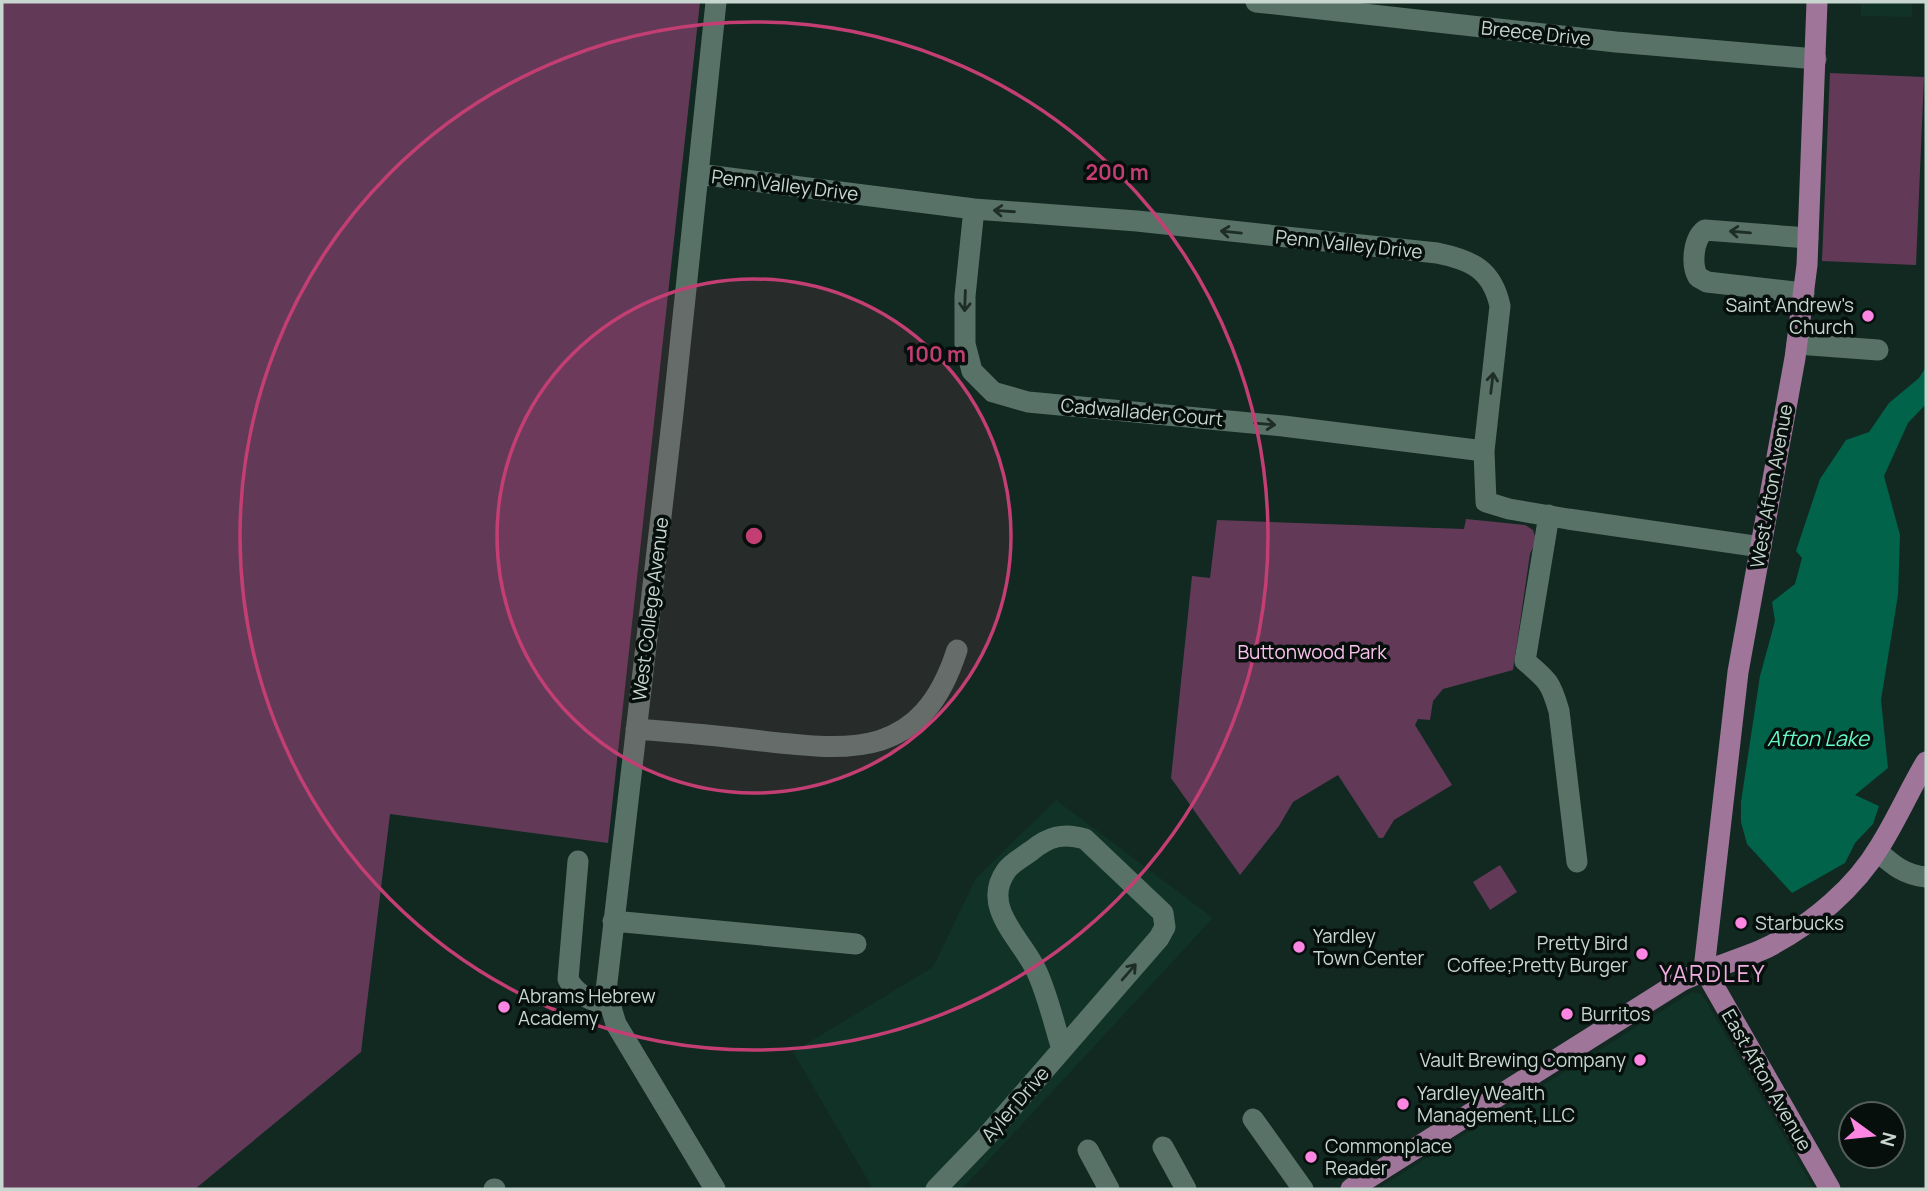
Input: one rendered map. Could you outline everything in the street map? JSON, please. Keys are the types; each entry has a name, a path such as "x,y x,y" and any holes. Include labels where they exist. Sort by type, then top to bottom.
{"main road":[{"name":"West Afton Avenue","path":"1704,970 1738,672 1804,293 1817,2"},
{"path":"1351,1189 1636,1009 1704,970 1767,947 1798,930 1841,894 1865,868 1926,762"},
{"name":"East Afton Avenue","path":"1704,970 1825,1187"}],"street":[{"name":"West College Avenue","path":"715,1189 615,1024 606,991 716,2"},
{"name":"Breece Drive","path":"1256,2 1616,42 1816,59"},
{"name":"Penn Valley Drive","path":"698,174 974,209 1136,221 1437,253 1460,258 1485,274 1494,287 1500,306 1484,451 1486,502 1509,509 1761,547"},
{"name":"Cadwallader Court","path":"974,209 965,296 965,344 972,371 993,392 1028,402 1283,426 1484,451"},
{"path":"1804,293 1707,282 1695,272 1694,264 1698,236 1705,230 1808,238"},
{"path":"1797,344 1878,350"},
{"path":"1549,515 1525,662 1552,687 1559,711 1577,862"},
{"path":"636,729 804,746 841,748 867,745 896,735 921,715 936,697 957,650"},
{"name":"Ayler Drive","path":"936,1189 987,1136 1159,938 1166,927 1163,913 1085,839 1073,835 1046,838 1006,870 997,890 1000,916 1023,946 1038,972 1062,1049"},
{"path":"1877,851 1897,869 1913,876 1926,877"},
{"path":"578,861 568,979 572,988 583,997 609,1006"},
{"path":"613,921 856,944"},
{"path":"1253,1119 1303,1189"},
{"path":"1163,1147 1186,1189"},
{"path":"1088,1150 1109,1189"}],"shaded area":[{"path":"1861,2 1912,2 1912,17 1861,16"},
{"path":"1056,800 1213,918 962,1189 873,1189 793,1052 933,967 976,878"},
{"path":"1692,992 1702,994 1813,1187 1377,1189"}],"green space":[{"path":"2,2 700,2 608,843 390,814 361,1052 195,1189 2,1189"},
{"path":"1830,73 1924,77 1916,265 1822,261"},
{"name":"Buttonwood Park","path":"1466,519 1525,525 1533,530 1536,540 1530,554 1513,670 1443,689 1433,701 1430,720 1418,719 1415,725 1452,785 1394,820 1383,838 1379,838 1338,775 1293,802 1279,826 1240,875 1171,778 1192,576 1210,578 1217,520 1464,529"},
{"path":"1500,865 1517,892 1490,910 1473,882"}],"water":[{"name":"Afton Lake","path":"1926,367 1926,404 1908,423 1884,476 1900,535 1898,595 1881,700 1888,768 1855,795 1879,806 1873,824 1855,843 1845,863 1792,893 1747,844 1741,822 1741,802 1760,676 1775,621 1772,602 1795,584 1802,558 1796,551 1820,479 1846,440 1869,432 1889,403 1919,378"}],"place":[{"name":"Saint Andrew's Church","path":"1868,316"},
{"name":"Starbucks","path":"1741,923"},
{"name":"Yardley Town Center","path":"1299,947"},
{"name":"Pretty Bird Coffee;Pretty Burger","path":"1642,954"},
{"name":"Abrams Hebrew Academy","path":"504,1007"},
{"name":"Burritos","path":"1567,1014"},
{"name":"Vault Brewing Company","path":"1640,1060"},
{"name":"Yardley Wealth Management, LLC","path":"1403,1104"},
{"name":"Commonplace Reader","path":"1311,1157"}],"district":[{"name":"YARDLEY","path":"1713,973"}]}
